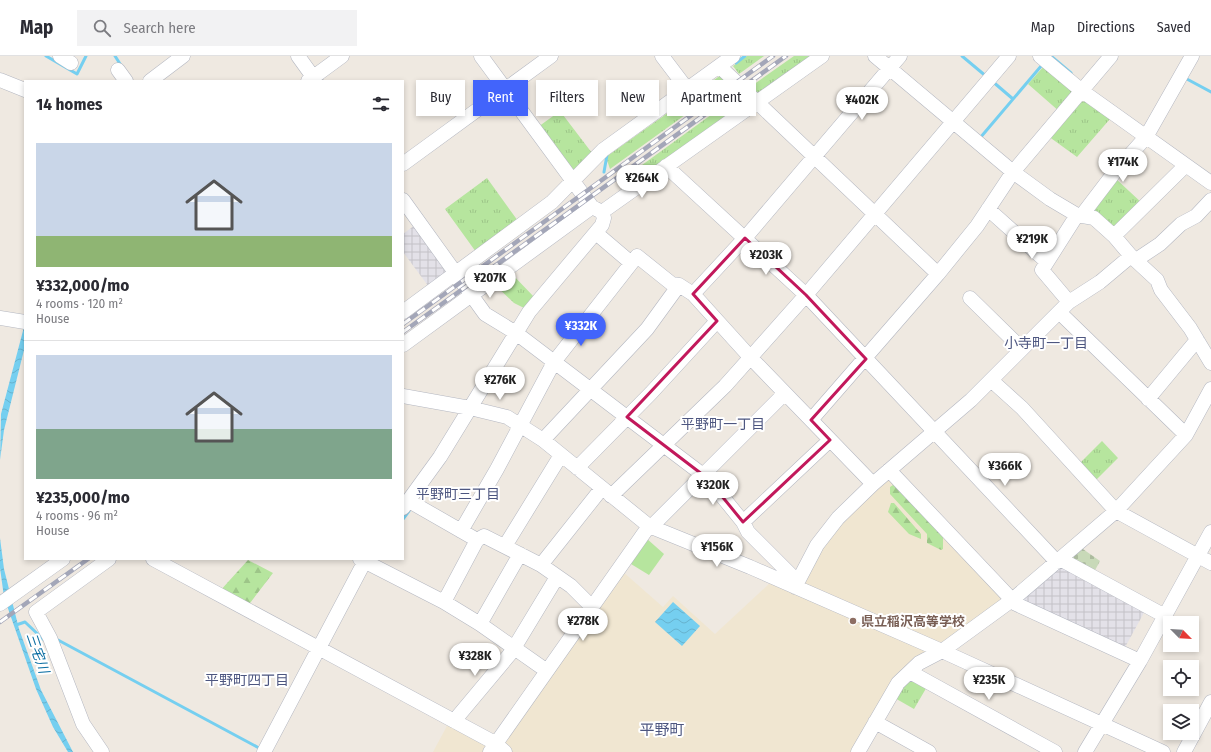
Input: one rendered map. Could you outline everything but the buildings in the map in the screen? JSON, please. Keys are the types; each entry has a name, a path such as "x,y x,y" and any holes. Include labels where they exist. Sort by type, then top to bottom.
{"street":[{"path":"151,80 183,56"},
{"path":"298,56 312,80 342,56"},
{"path":"481,56 498,80"},
{"path":"518,80 551,56"},
{"path":"662,56 680,80"},
{"path":"700,80 733,56"},
{"path":"822,56 756,102 938,274"},
{"path":"875,56 1013,172 1050,199 1080,215 1094,218 1114,236 1133,258 1157,280 1161,290 1197,340 1211,363"},
{"path":"693,294 745,238 815,158 900,56"},
{"path":"541,565 606,492 664,445 725,386 806,295 1009,56"},
{"path":"1040,56 1082,91 1185,166 1211,183"},
{"path":"811,420 866,359 938,274 977,226 1013,172 1111,56"},
{"path":"1069,302 1042,270 1080,215 1146,137 1192,56"},
{"path":"719,66 733,80"},
{"path":"0,80 24,90"},
{"path":"404,311 552,202 603,150 667,104"},
{"path":"404,163 473,113"},
{"path":"477,540 406,505 440,457 529,312 596,233 602,225 604,218 572,180 525,116"},
{"path":"404,344 471,295 597,210 666,166 736,116"},
{"path":"666,166 806,295 1058,560 1165,616 1211,532"},
{"path":"1114,236 1185,166"},
{"path":"796,584 807,562 830,528 873,484 934,430 971,400 1021,348 1069,302 1133,258 1160,244 1181,224 1196,216 1211,200"},
{"path":"404,201 485,314 516,333 703,475 743,522 748,532 796,584"},
{"path":"988,209 1047,262"},
{"path":"596,233 630,262"},
{"path":"461,531 554,362 630,262 637,256 672,284 679,285 693,294 750,357 873,484"},
{"path":"543,440 647,329 679,285"},
{"path":"970,298 1021,348"},
{"path":"1059,312 1186,436"},
{"path":"5,318 24,322"},
{"path":"577,468 717,321"},
{"path":"1148,399 1197,340"},
{"path":"990,380 1022,408 1116,511 1211,563"},
{"path":"858,752 898,683 919,663 942,650 1012,600 1116,511 1186,436 1211,389"},
{"path":"155,560 454,721 497,749 547,671 650,527 785,393"},
{"path":"404,396 494,413 520,424 543,440 650,527 796,584 1163,752"},
{"path":"743,522 830,440"},
{"path":"505,546 561,455"},
{"path":"889,470 1016,604 1140,661"},
{"path":"444,602 477,540 484,536 541,565 571,586 592,607"},
{"path":"480,624 520,554"},
{"path":"7,600 62,560"},
{"path":"102,752 83,724 50,638 36,612 109,560"},
{"path":"264,752 364,560 444,602 480,624 547,671"},
{"path":"454,721 514,648 557,577"},
{"path":"1085,752 1103,725 1163,620"},
{"path":"910,672 1055,752"},
{"path":"1184,752 1211,702"},
{"path":"875,722 929,752"}],"highlighted area":[{"path":"745,238 806,295 866,359 811,420 830,440 743,522 707,478 627,417 717,321 693,294"}],"shaded area":[{"path":"415,225 447,268 446,274 429,287 404,253 404,233"},
{"name":"県立稲沢高等学校","path":"886,477 1005,597 925,656 854,752 508,752 502,746 622,571 663,607 673,596 715,634 770,583 794,594 828,533"},
{"path":"1060,565 1146,609 1123,651 1020,599"},
{"path":"448,724 486,745 491,752 433,752"}],"green space":[{"path":"747,56 764,56 739,74 733,66"},
{"path":"794,56 811,56 756,94 756,83"},
{"path":"1044,66 1071,91 1071,99 1060,112 1028,84"},
{"path":"721,75 725,80 714,80"},
{"path":"1085,101 1110,119 1077,157 1048,136 1077,103"},
{"path":"667,114 667,116 684,116 610,169 606,157"},
{"path":"553,116 564,116 592,153 575,170 569,169 538,127"},
{"path":"709,116 726,116 628,187 620,181"},
{"path":"487,178 518,221 476,252 445,209"},
{"path":"1115,178 1143,204 1115,232 1088,213"},
{"path":"510,272 535,298 526,309 514,303 494,284"},
{"path":"1102,441 1118,458 1094,482 1078,465"},
{"path":"893,485 898,488 943,537 943,549 941,550 927,543 927,534 890,494 890,487"},
{"path":"891,503 894,503 921,534 921,539 909,534 888,512"},
{"path":"646,538 664,554 649,575 631,564"},
{"path":"1080,547 1100,561 1093,574 1068,561"},
{"path":"248,560 273,573 247,607 219,592"},
{"path":"907,677 928,685 914,709 893,697"}],"water":[{"path":"24,327 24,350 4,430 0,460 1,414"},
{"path":"0,538 4,569 19,629 41,690 73,752 68,752 53,727 36,689 4,597 0,568"},
{"path":"673,602 700,626 682,646 655,622"}],"waterway":[{"path":"46,56 77,74 86,56"},
{"path":"115,56 122,67"},
{"path":"736,63 745,56"},
{"path":"962,56 987,77"},
{"path":"1051,56 1071,73"},
{"path":"980,138 1042,65"},
{"path":"1185,78 1211,92"},
{"path":"992,81 1013,99"},
{"path":"604,172 607,155"},
{"path":"404,518 409,511"},
{"name":"三宅川","path":"16,625 25,622 44,640"},
{"path":"58,640 259,748"}],"railway":[{"path":"404,323 773,56"},
{"path":"404,331 786,56"},
{"path":"0,622 87,560"}],"place":[{"name":"県立稲沢高等学校","path":"853,621"}],"district":[{"name":"小寺町一丁目","path":"1046,343"},
{"name":"平野町一丁目","path":"723,424"},
{"name":"平野町三丁目","path":"458,494"},
{"name":"平野町四丁目","path":"247,680"},
{"name":"平野町","path":"662,730"}]}
